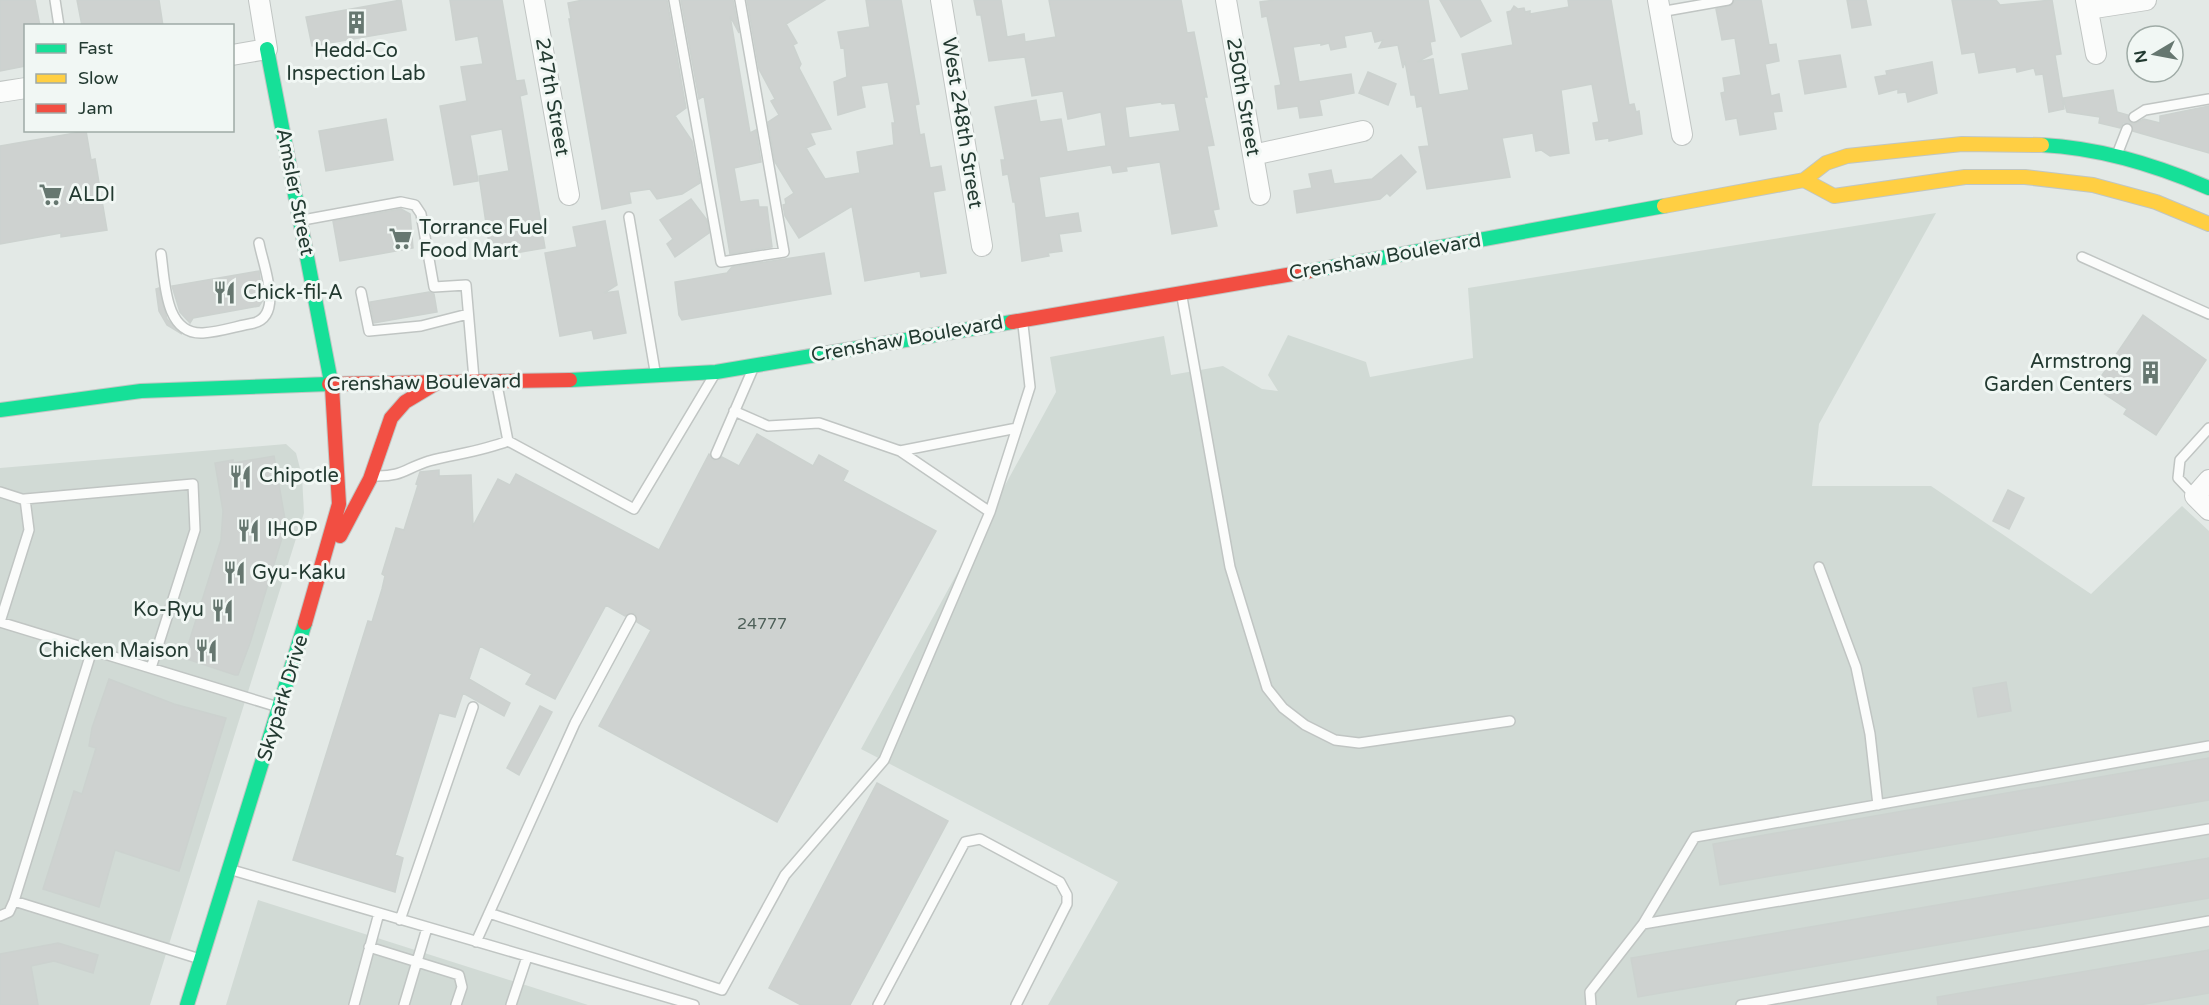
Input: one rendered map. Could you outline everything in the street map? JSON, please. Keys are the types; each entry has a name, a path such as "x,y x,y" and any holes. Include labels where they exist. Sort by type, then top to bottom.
{"main road":[{"name":"Amsler Street","path":"267,49 332,384"},
{"name":"Crenshaw Boulevard","path":"0,410 141,391 332,384 474,383 716,372 1182,292 1804,180 1829,161 1947,144 2025,143 2097,151 2190,178 2209,188"},
{"path":"1804,180 1834,196 1965,177 2025,177 2092,185 2157,202 2209,224"},
{"name":"Skypark Drive","path":"187,1005 280,708 339,504 332,384"},
{"path":"320,571 366,491 386,427 395,410 407,398 435,384"}],"street":[{"name":"Amsler Street","path":"259,0 267,49"},
{"name":"247th Street","path":"534,0 569,195"},
{"name":"West 248th Street","path":"941,0 982,246"},
{"name":"250th Street","path":"1226,0 1260,195"},
{"path":"2096,54 2087,5 2146,0"},
{"path":"1659,6 1682,135"},
{"path":"234,55 267,49"},
{"path":"0,92 24,88"},
{"path":"1253,155 1363,132"},
{"path":"2202,503 2209,480"}],"lane":[{"path":"56,0 59,24"},
{"path":"674,0 721,262 784,252 740,0"},
{"path":"1659,6 1728,0"},
{"path":"2134,117 2145,110 2209,99"},
{"path":"2117,157 2127,129"},
{"path":"300,220 401,202 415,205 421,214 434,286 466,285 474,383"},
{"path":"628,216 656,376"},
{"path":"161,254 171,312 176,322 192,332 202,333 262,321 268,315 270,303 259,243"},
{"path":"2082,257 2209,315"},
{"path":"361,291 369,330 421,326 468,314"},
{"path":"1182,292 1230,567 1249,622 1256,658 1266,688 1282,708 1305,725 1335,740 1359,743 1510,721"},
{"path":"489,913 722,990 784,875 884,760 990,512 1030,387 1023,319"},
{"path":"716,454 754,366"},
{"path":"372,475 394,477 430,461 474,453 508,441 633,509 716,372"},
{"path":"496,382 508,441"},
{"path":"734,411 768,426 819,423 900,450 990,512"},
{"path":"900,450 1017,428"},
{"path":"2202,503 2178,478 2180,460 2209,428"},
{"path":"0,492 25,500 193,484 195,530 151,668"},
{"path":"25,500 29,530 0,622 280,708"},
{"path":"1819,567 1856,667 1870,734 1878,805"},
{"path":"476,942 571,732 631,619"},
{"path":"0,916 9,912 14,901 92,650"},
{"path":"400,920 473,707"},
{"path":"1591,1005 1590,992 1643,924 1695,837 2209,746"},
{"path":"1643,924 2209,829"},
{"path":"878,1005 965,842 973,838 980,839 1060,882 1067,895 1067,904 1016,1005"},
{"path":"230,870 694,1005"},
{"path":"14,901 201,959"},
{"path":"354,1005 379,913"},
{"path":"1741,1005 2209,921"},
{"path":"404,1005 427,928"},
{"path":"369,947 459,975 462,987 456,1005"},
{"path":"511,1005 526,957"}],"shaded area":[{"path":"1936,213 1819,424 1812,486 1931,486 2091,594 2182,506 2209,531 2209,1005 1048,1005 1118,882 861,749 1056,392 1050,357 1164,336 1171,375 1223,366 1262,389 1278,391 1268,375 1288,335 1366,362 1370,377 1473,358 1468,288"},
{"path":"286,444 296,453 302,476 304,513 150,1005 0,1005 0,468"},
{"path":"258,900 588,1005 226,1005"}],"building":[{"path":"0,0 35,0 40,24 24,24 24,66 0,71"},
{"path":"77,0 159,0 163,24 82,24"},
{"name":"Hedd-Co Inspection Lab","path":"401,0 406,30 312,46 306,17"},
{"path":"450,0 502,0 516,81 524,80 527,94 520,96 545,248 491,257 479,176 509,171 502,129 470,135 478,181 454,185 440,106 467,101 461,67 483,64 478,36 456,40"},
{"path":"583,0 667,0 686,108 675,116 692,141 700,183 682,194 657,199 650,189 629,192 631,203 602,209 569,19 571,19 568,3"},
{"path":"681,0 733,0 739,33 730,16 750,133 756,130 761,162 734,168 740,202 758,200 759,207 767,207 772,247 730,254 704,96 699,99"},
{"path":"747,0 825,0 786,24 797,43 793,45 801,64 799,68 831,129 810,133 815,144 806,148 825,179 860,173 857,152 894,145 892,123 895,123 888,82 861,86 865,107 838,115 834,82 847,77 844,47 841,48 838,32 870,27 866,0 901,0 919,104 915,105 920,135 924,134 930,168 941,166 945,190 933,192 946,273 921,277 920,271 865,281 852,206 799,238 785,216 783,205 786,204 785,199 794,193 775,162 768,122 779,115 771,101 775,99 759,69"},
{"path":"974,0 1001,0 1007,37 1024,34 1025,42 1056,37 1049,0 1181,0 1187,33 1194,32 1207,97 1204,97 1214,145 1207,146 1219,209 1213,210 1217,226 1172,234 1160,162 1126,167 1127,171 1113,173 1111,165 1039,177 1045,218 1078,213 1081,231 1059,234 1062,251 1022,261 1015,202 1013,202 1008,174 1003,175 1001,160 1005,160 995,107 1036,100 1040,122 1061,119 1067,152 1106,146 1101,112 1068,119 1063,91 1032,96 1025,57 989,61 981,15 977,15","holes":["1161,102 1162,104 1175,103 1180,131 1129,138 1125,107"]},
{"path":"1275,0 1428,0 1435,41 1430,42 1432,54 1417,62 1433,59 1439,95 1469,90 1462,54 1513,45 1507,12 1511,11 1514,6 1518,9 1524,8 1525,12 1530,11 1530,14 1569,7 1568,0 1611,0 1629,105 1634,104 1636,112 1639,111 1642,134 1609,141 1609,138 1596,140 1593,123 1599,122 1592,84 1561,90 1569,153 1550,156 1541,150 1536,151 1533,133 1502,138 1510,177 1427,189 1419,147 1429,146 1422,106 1417,107 1415,95 1411,95 1405,61 1403,68 1398,45 1379,48 1383,40 1375,42 1372,31 1344,36 1346,47 1331,50 1329,43 1321,45 1321,43 1293,47 1299,82 1351,74 1354,93 1319,100 1322,115 1300,118 1298,106 1278,109 1275,86 1281,85 1267,16 1262,17 1260,2"},
{"path":"1440,0 1480,0 1491,21 1461,37"},
{"path":"1735,0 1761,0 1769,45 1776,44 1779,61 1765,64 1771,96 1779,94 1782,111 1773,112 1776,129 1740,135 1737,118 1726,120 1721,93 1725,92 1723,78 1741,75 1735,38 1722,40 1716,9 1732,5"},
{"path":"1847,0 1866,0 1871,25 1852,28"},
{"path":"1952,0 1996,0 2000,5 2052,0 2061,54 2055,55 2064,109 2049,112 2043,74 2036,75 2034,68 2017,72 2016,67 1979,73 1975,52 1962,54"},
{"path":"1840,55 1846,87 1805,94 1799,61"},
{"path":"1932,62 1937,93 1908,102 1906,92 1898,93 1898,89 1879,94 1875,77 1887,75 1886,71"},
{"path":"1368,72 1396,84 1388,105 1359,93"},
{"path":"2113,90 2117,112 2128,115 2129,121 2134,124 2144,119 2160,123 2160,116 2209,106 2209,153 2133,131 2129,123 2123,123 2120,128 2099,123 2100,117 2067,112 2063,98"},
{"path":"386,119 393,160 326,171 319,131"},
{"name":"ALDI","path":"86,132 91,160 95,159 107,230 61,237 61,233 0,244 0,146"},
{"path":"1401,155 1416,172 1390,196 1387,193 1380,199 1297,213 1294,191 1312,188 1309,174 1331,170 1334,184 1372,179"},
{"path":"691,199 707,220 709,233 675,257 667,244 673,239 660,220"},
{"path":"401,209 410,214 413,248 340,261 333,221"},
{"path":"605,221 617,285 604,293 618,291 626,333 594,339 592,330 560,336 545,253 577,247 573,227"},
{"path":"824,253 831,294 682,320 679,315 675,282 727,273 732,267"},
{"name":"Chick-fil-A","path":"259,271 263,300 259,306 193,318 190,323 180,312 172,286"},
{"path":"159,288 167,319 182,334 167,325 159,311 156,289"},
{"path":"429,292 434,294 437,312 374,323 370,302"},
{"name":"Armstrong Garden Centers","path":"2143,315 2206,360 2156,435 2124,414 2127,409 2094,387"},
{"path":"757,434 813,466 819,455 848,471 843,481 936,531 777,822 599,726 651,630 637,622 635,613 625,616 606,605 555,699 526,684 532,674 480,646 469,679 510,703 504,716 463,693 455,717 439,713 395,855 403,858 395,892 293,860 368,621 372,622 385,576 382,574 396,528 404,530 420,472 439,470 439,476 471,475 473,526 498,479 510,485 516,474 659,550 709,454 714,460 722,457 739,466"},
{"path":"274,456 286,525 250,643 238,675 235,675 184,658 221,540 223,511 215,463 233,460 233,463"},
{"path":"2008,490 2024,498 2009,529 1993,521"},
{"path":"109,679 174,704 226,718 179,871 115,850 99,907 43,889 74,791 82,794 96,748 89,746 92,728"},
{"path":"2006,682 2011,711 1978,717 1973,688"},
{"path":"540,706 552,712 519,775 507,768"},
{"path":"2209,758 2209,800 1720,885 1713,844"},
{"path":"877,783 948,821 850,1005 801,1005 769,988"},
{"path":"2209,858 2209,898 1638,997 1631,958"},
{"path":"58,943 98,955 93,973 54,961 31,966 38,1005 0,1005 0,954"},
{"path":"2209,950 2209,993 2139,1005 1938,1005 1937,997"}],"traffic: fast":[{"path":"267,49 332,387"},
{"path":"2042,145 2085,150 2127,159 2209,188"},
{"path":"1310,271 1664,206"},
{"path":"570,380 716,372 1012,322"},
{"path":"0,410 141,391 329,384"},
{"path":"187,1005 305,623"}],"traffic: slow":[{"path":"1664,206 1804,180 1826,163 1847,156 1962,144 2042,145"},
{"path":"1804,180 1834,196 1965,177 2025,177 2093,185 2156,202 2209,224"}],"traffic: jam":[{"path":"1012,322 1310,271"},
{"path":"329,384 570,380"},
{"path":"340,536 370,479 391,418 405,402 435,384"},
{"path":"305,623 339,504 332,387"}],"place":[{"name":"Hedd-Co Inspection Lab","path":"356,23"},
{"name":"ALDI","path":"50,195"},
{"name":"Torrance Fuel Food Mart","path":"401,239"},
{"name":"Chick-fil-A","path":"225,293"},
{"name":"Armstrong Garden Centers","path":"2150,373"},
{"name":"Chipotle","path":"241,476"},
{"name":"IHOP","path":"249,530"},
{"name":"Gyu-Kaku","path":"234,573"},
{"name":"Ko-Ryu","path":"222,610"},
{"name":"Chicken Maison","path":"207,651"}]}
